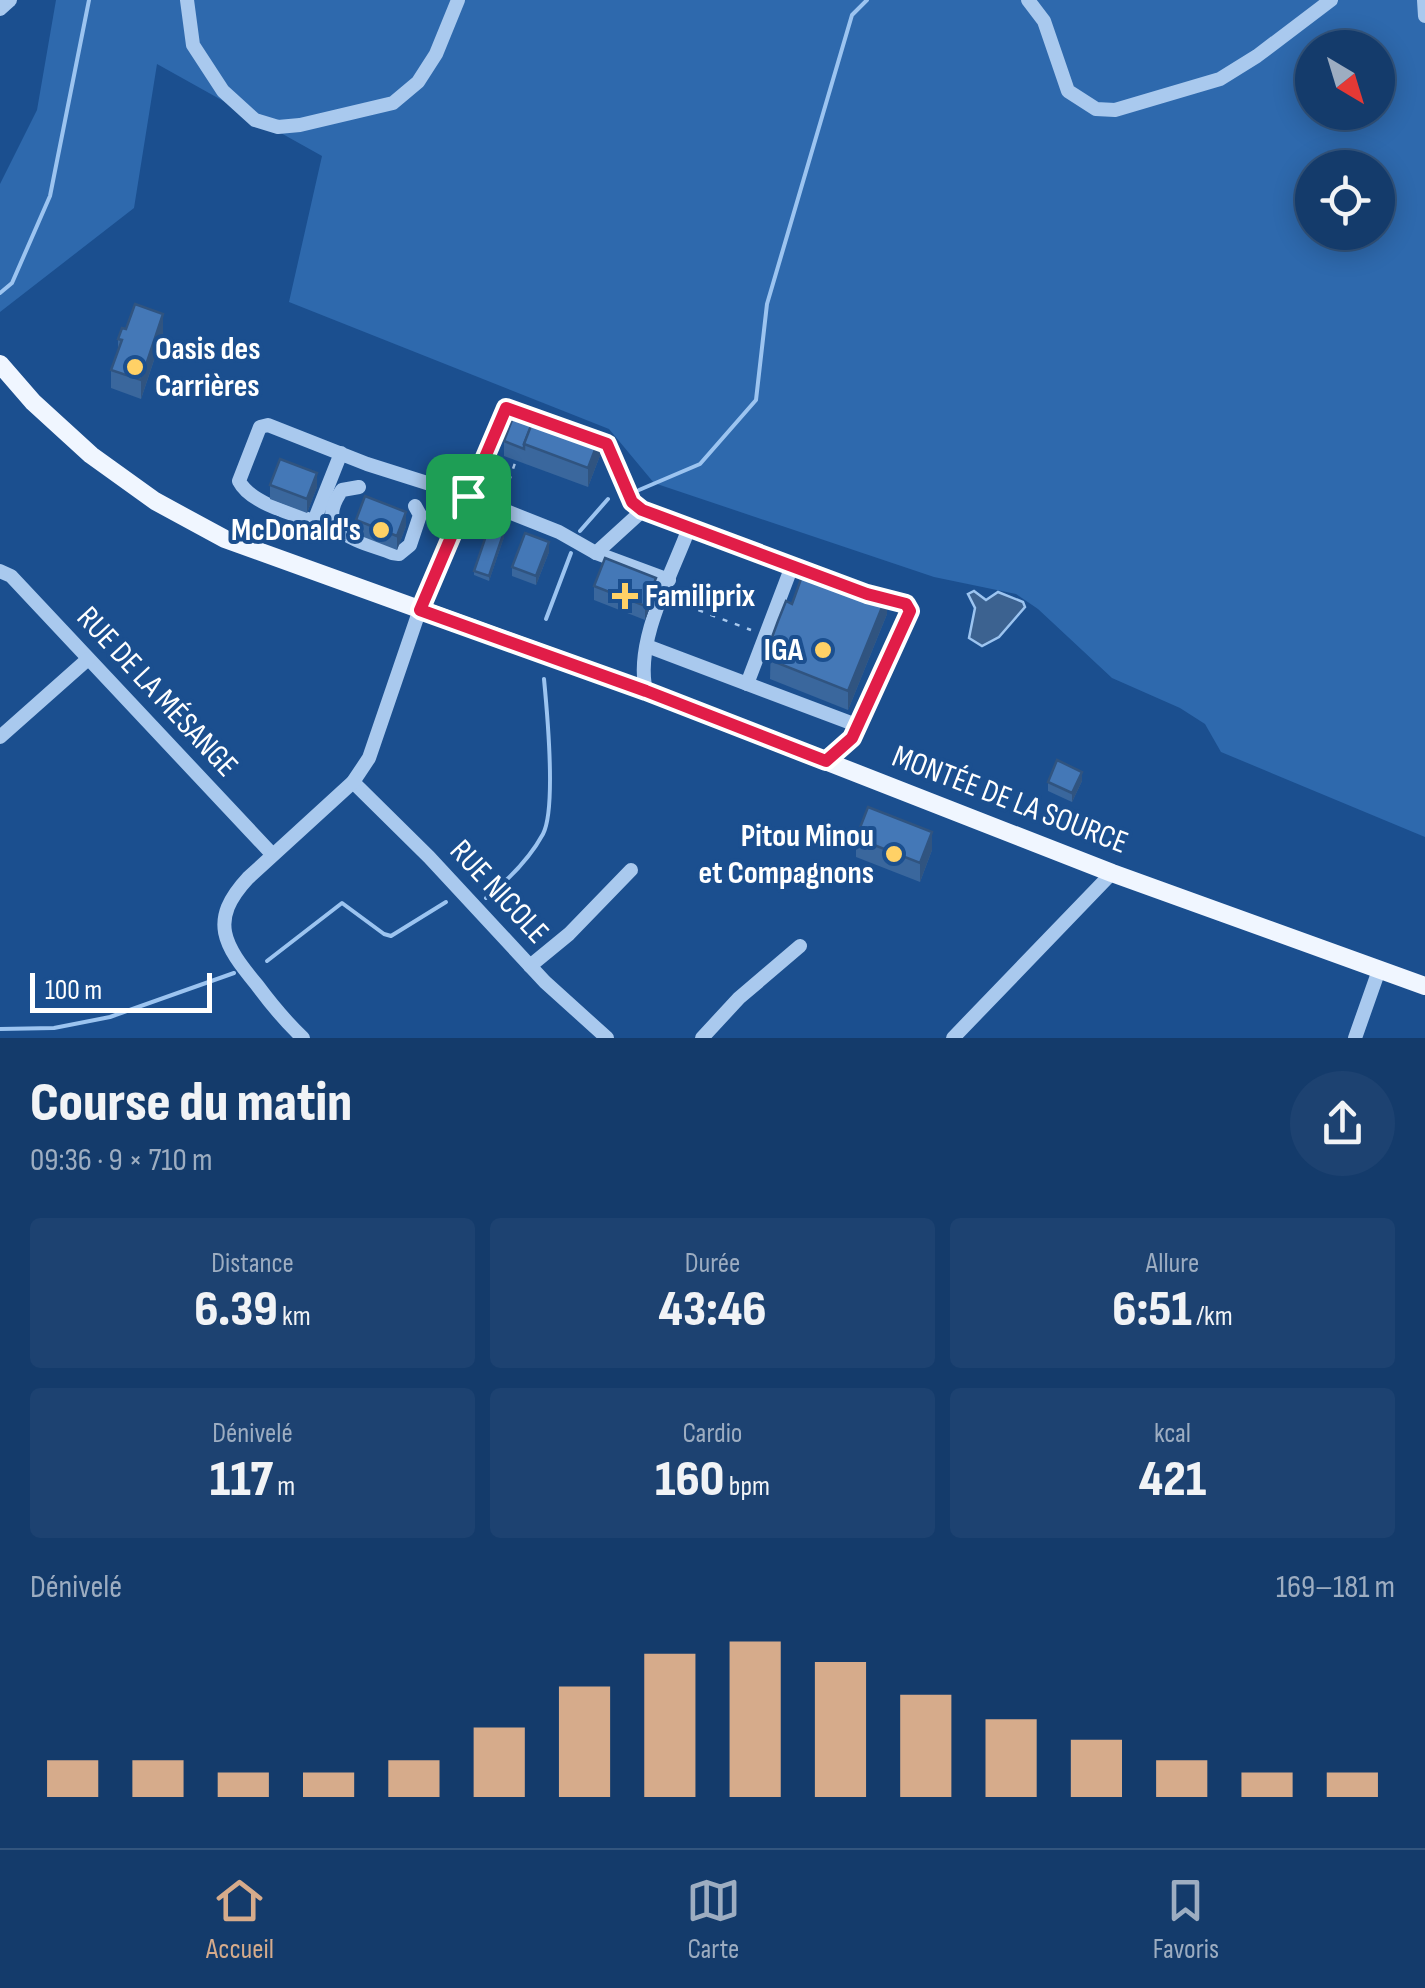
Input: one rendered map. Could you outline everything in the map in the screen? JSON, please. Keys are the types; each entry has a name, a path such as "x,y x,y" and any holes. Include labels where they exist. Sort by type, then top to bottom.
{"main road":[{"name":"MONTÉE DE LA SOURCE","path":"0,364 61,430 123,479 172,511 225,538 646,691 1112,873 1425,986"}],"street":[{"path":"0,9 10,0"},
{"path":"186,0 193,45 222,90 255,120 278,126 300,125 392,103 418,82 427,68 458,0"},
{"path":"1028,0 1044,21 1068,91 1096,109 1115,110 1220,79 1331,0"},
{"path":"1424,0 1425,16"},
{"path":"303,1038 238,962 226,940 224,912 271,853 353,782 369,758 420,610 506,408 540,420"},
{"path":"341,453 313,521 245,491 239,481 260,427 268,425 468,496 558,531 596,553 669,580"},
{"path":"574,432 607,444 632,502 642,510 845,586 901,602 910,611 859,726 852,738 826,761"},
{"path":"356,487 342,490 334,504 330,515 337,529 400,554 410,545 419,518 415,506"},
{"path":"596,553 642,510"},
{"path":"646,691 642,669 647,646 690,528"},
{"path":"748,684 792,566"},
{"name":"RUE DE LA MÉSANGE","path":"0,571 11,576 271,853"},
{"path":"647,646 859,726"},
{"path":"0,738 88,659"},
{"name":"RUE NICOLE","path":"353,782 530,966 607,1038"},
{"path":"530,966 569,934 631,870"},
{"path":"954,1038 1112,873"},
{"path":"702,1038 738,998 800,946"},
{"path":"1355,1038 1380,970"}],"path":[{"path":"508,482 516,463"},
{"path":"663,597 757,632"}],"shaded area":[{"path":"56,0 1425,0 1425,837 1221,752 1205,724 1180,708 1112,678 1038,609 1016,594 934,577 654,483 609,429 289,302 322,156 157,64 134,208 0,312 0,184 37,110"},
{"path":"974,591 986,600 998,592 1023,602 1025,607 999,637 982,646 969,638 975,608 968,594"}],"building":[{"name":"Oasis des Carrières","path":"135,304 163,314 141,380 111,370 122,340 118,339 122,328 126,329"},
{"path":"517,407 536,414 524,449 504,441"},
{"path":"537,410 601,434 588,468 524,444"},
{"path":"280,459 317,473 307,499 270,485"},
{"path":"365,496 406,512 397,536 356,520"},
{"path":"489,527 504,532 489,576 474,571"},
{"path":"525,533 549,542 536,576 512,567"},
{"path":"605,558 656,578 645,606 594,586"},
{"name":"IGA","path":"806,565 887,595 848,691 770,660 776,643 771,640 778,621 786,601 792,604"},
{"path":"1057,760 1082,772 1072,793 1048,782"},
{"path":"868,807 932,832 920,863 856,838"}],"waterway":[{"path":"0,293 12,283 50,196 89,0"},
{"path":"639,490 700,464 756,400 767,304 852,15 867,0"},
{"path":"580,531 608,499"},
{"path":"546,619 571,553"},
{"path":"486,898 525,860 547,821 550,759 544,679"},
{"path":"267,961 342,903 391,936 446,902"},
{"path":"0,1029 54,1028 110,1017 234,973"}],"place":[{"name":"Oasis des Carrières","path":"135,367"},
{"name":"McDonald's","path":"381,530"},
{"name":"Familiprix","path":"625,596"},
{"name":"IGA","path":"823,650"},
{"name":"Pitou Minou et Compagnons","path":"894,854"}],"route":[{"path":"506,408 607,444 632,502 642,510 867,594 892,598 906,604 910,611 859,726 852,738 826,761 420,610 468,496 506,408"}]}
